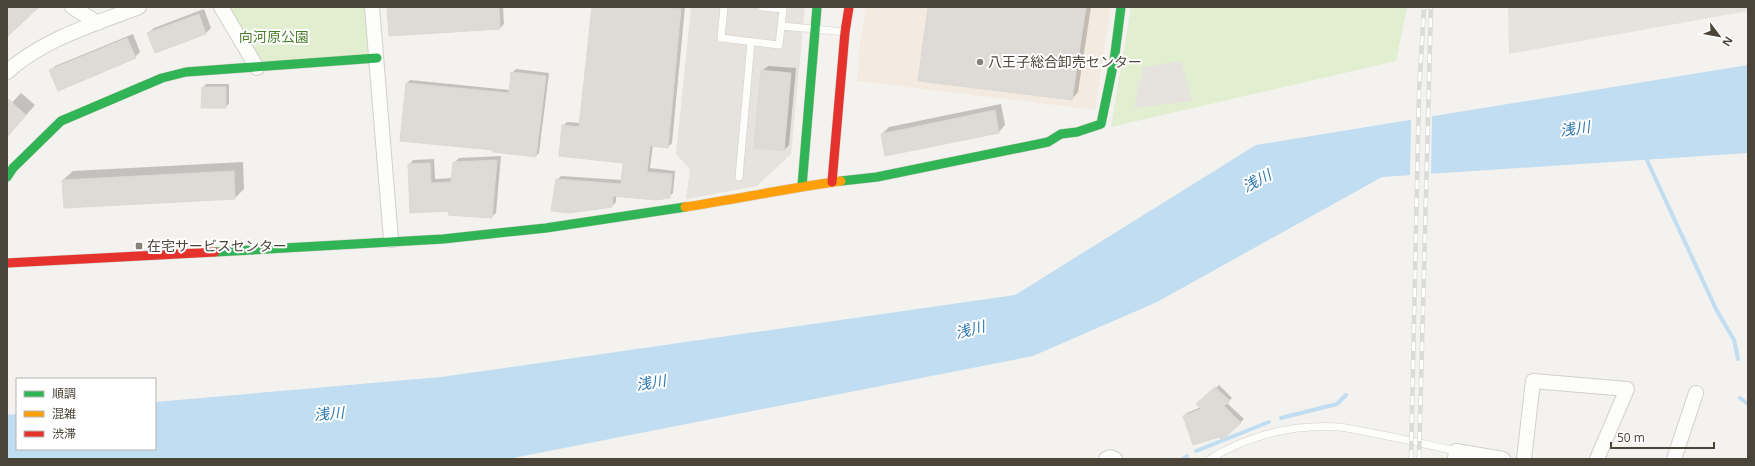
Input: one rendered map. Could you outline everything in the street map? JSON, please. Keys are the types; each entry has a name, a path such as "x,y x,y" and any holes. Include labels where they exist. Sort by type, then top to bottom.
{"street":[{"path":"72,7 98,23"},
{"path":"7,72 17,62 55,41 139,7"},
{"path":"221,7 257,68"},
{"path":"372,7 391,240"},
{"path":"802,186 817,7"},
{"path":"832,182 845,32 849,7"},
{"path":"7,263 443,238 546,228 748,197 802,186 877,177 1048,142 1061,134 1076,132 1102,124 1114,61 1121,7"},
{"path":"7,177 13,168 61,122 84,110 162,78 186,72 257,68 377,58"},
{"path":"1524,459 1533,382 1627,389 1597,459"},
{"path":"1674,459 1696,393"},
{"path":"1455,455 1503,459"},
{"path":"1106,459 1110,457 1115,459"}],"lane":[{"path":"724,7 721,38 779,45 783,9 762,7"},
{"path":"782,26 845,32"},
{"path":"739,177 751,42"},
{"path":"1210,459 1245,441 1285,429 1312,427 1340,427 1455,455"}],"shaded area":[{"path":"691,7 805,7 791,154 757,186 686,199 690,169 676,154"},
{"name":"八王子総合卸売センター","path":"866,7 1111,7 1095,110 857,81 860,43"},
{"path":"1508,7 1748,7 1748,11 1509,54"},
{"path":"1181,61 1192,101 1134,108 1143,67"}],"green space":[{"name":"向河原公園","path":"221,7 372,7 377,58 257,68"},
{"path":"1131,7 1407,7 1396,61 1111,127"}],"water":[{"name":"浅川","path":"1748,65 1748,153 1382,177 1157,302 1033,356 508,459 7,459 7,415 16,414 16,450 156,450 156,402 441,377 1015,295 1256,145"}],"pier":[{"path":"1432,115 1431,176 1410,177 1411,118"}],"building":[{"path":"7,7 39,7 7,37"},
{"path":"387,7 499,7 500,29 389,36"},
{"path":"592,7 664,7 681,9 668,148 650,146 647,172 672,174 670,198 656,200 613,196 612,207 569,213 551,211 556,179 621,184 623,163 559,156 562,125 579,127"},
{"name":"八王子総合卸売センター","path":"928,7 1086,7 1072,100 918,81"},
{"path":"199,14 206,34 155,53 147,33"},
{"path":"127,38 136,58 58,91 49,70"},
{"path":"761,70 791,73 784,151 754,148"},
{"path":"511,72 546,76 536,157 493,152 493,150 400,141 406,83 509,93"},
{"path":"202,87 226,87 226,108 201,108"},
{"path":"7,98 26,115 7,137"},
{"path":"995,110 999,133 885,156 881,134"},
{"path":"497,160 492,218 448,215 449,211 410,213 408,164 430,163 431,183 451,182 453,162"},
{"path":"234,171 235,199 64,208 62,180"},
{"path":"1215,387 1230,401 1224,406 1241,423 1222,440 1219,437 1193,445 1183,416 1201,409 1196,404"}],"waterway":[{"path":"1645,156 1716,309 1734,340 1738,359"},
{"path":"1281,418 1337,404 1346,395"},
{"path":"1740,398 1748,404"},
{"path":"1196,451 1269,422"},
{"path":"1183,459 1187,456"}],"railway":[{"path":"1411,459 1419,92 1424,7"},
{"path":"1419,459 1431,7"}],"traffic: fast":[{"path":"802,186 817,7"},
{"path":"841,181 877,177 1048,142 1061,134 1077,132 1101,124 1114,61 1121,7"},
{"path":"7,177 13,168 61,121 162,78 186,72 377,58"},
{"path":"215,252 443,239 546,228 685,207"}],"traffic: slow":[{"path":"685,207 841,181"}],"traffic: jam":[{"path":"832,182 845,32 849,7"},
{"path":"7,263 215,252"}],"place":[{"name":"八王子総合卸売センター","path":"980,62"},
{"name":"在宅サービスセンター","path":"139,246"}]}
